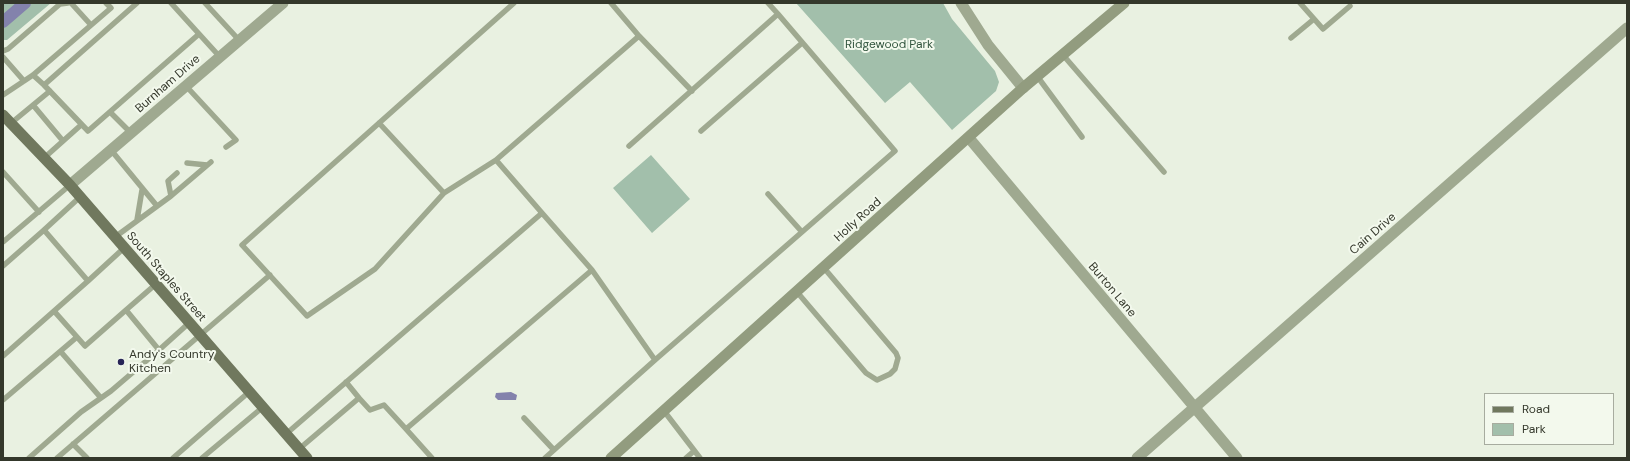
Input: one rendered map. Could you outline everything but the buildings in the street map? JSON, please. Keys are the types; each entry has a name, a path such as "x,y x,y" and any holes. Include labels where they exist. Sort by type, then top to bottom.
{"main road":[{"name":"Holly Road","path":"611,458 1023,88 1124,3"},
{"name":"South Staples Street","path":"7,120 70,185 307,458"}],"street":[{"name":"Burnham Drive","path":"70,185 283,3"},
{"path":"963,4 988,45 1023,88"},
{"name":"Cain Drive","path":"1137,458 1627,28"},
{"name":"Burton Lane","path":"969,138 1237,458"}],"lane":[{"path":"3,51 8,49 60,4 70,3 91,25"},
{"path":"3,95 33,75 111,8 106,3"},
{"path":"44,85 137,3"},
{"path":"171,3 220,57"},
{"path":"205,3 240,40"},
{"path":"514,3 242,245 307,316 375,269 444,194 496,160 639,36"},
{"path":"611,3 639,36 692,91"},
{"path":"545,458 654,360 895,151 768,3"},
{"path":"1300,3 1323,29 1351,4"},
{"path":"629,146 778,14"},
{"path":"1291,38 1314,19"},
{"path":"33,75 88,132 199,34"},
{"path":"701,131 802,43"},
{"path":"1063,55 1164,172"},
{"path":"3,57 24,81"},
{"path":"1037,76 1082,137"},
{"path":"186,86 236,140 226,147"},
{"path":"7,120 33,105 50,91"},
{"path":"33,105 63,141"},
{"path":"110,112 131,133"},
{"path":"379,123 444,194"},
{"path":"44,158 81,125"},
{"path":"111,150 142,190 157,206"},
{"path":"496,160 592,270 654,360"},
{"path":"114,237 171,196 209,163 187,163"},
{"path":"3,172 39,212"},
{"path":"171,196 168,181 177,173"},
{"path":"3,242 70,185"},
{"path":"138,220 142,190"},
{"path":"768,194 802,232"},
{"path":"3,266 80,197"},
{"path":"286,434 542,213"},
{"path":"44,230 88,281"},
{"path":"3,356 124,248"},
{"path":"796,292 866,373 877,380 890,374 895,369 898,358 896,353 824,268"},
{"path":"406,429 592,270"},
{"path":"58,458 270,275"},
{"path":"54,311 85,346 156,284"},
{"path":"126,310 159,350"},
{"path":"29,458 81,412 111,391 189,323"},
{"path":"3,400 77,337"},
{"path":"61,352 101,398"},
{"path":"346,382 370,410 384,405 432,458"},
{"path":"174,458 249,392"},
{"path":"299,449 359,398"},
{"path":"202,458 263,407"},
{"path":"664,411 700,458"},
{"path":"524,418 554,450"},
{"path":"73,444 87,458"},
{"path":"686,458 694,451"}],"green space":[{"path":"3,3 51,3 7,40 3,40"},
{"name":"Ridgewood Park","path":"796,3 943,3 952,19 995,71 999,82 996,91 952,130 910,82 885,103"},
{"path":"651,155 690,199 652,233 613,188"}],"water":[{"path":"511,392 517,395 516,400 498,400 495,397 496,393"}],"waterway":[{"path":"3,22 25,3"}],"place":[{"name":"Andy's Country Kitchen","path":"121,362"}]}
